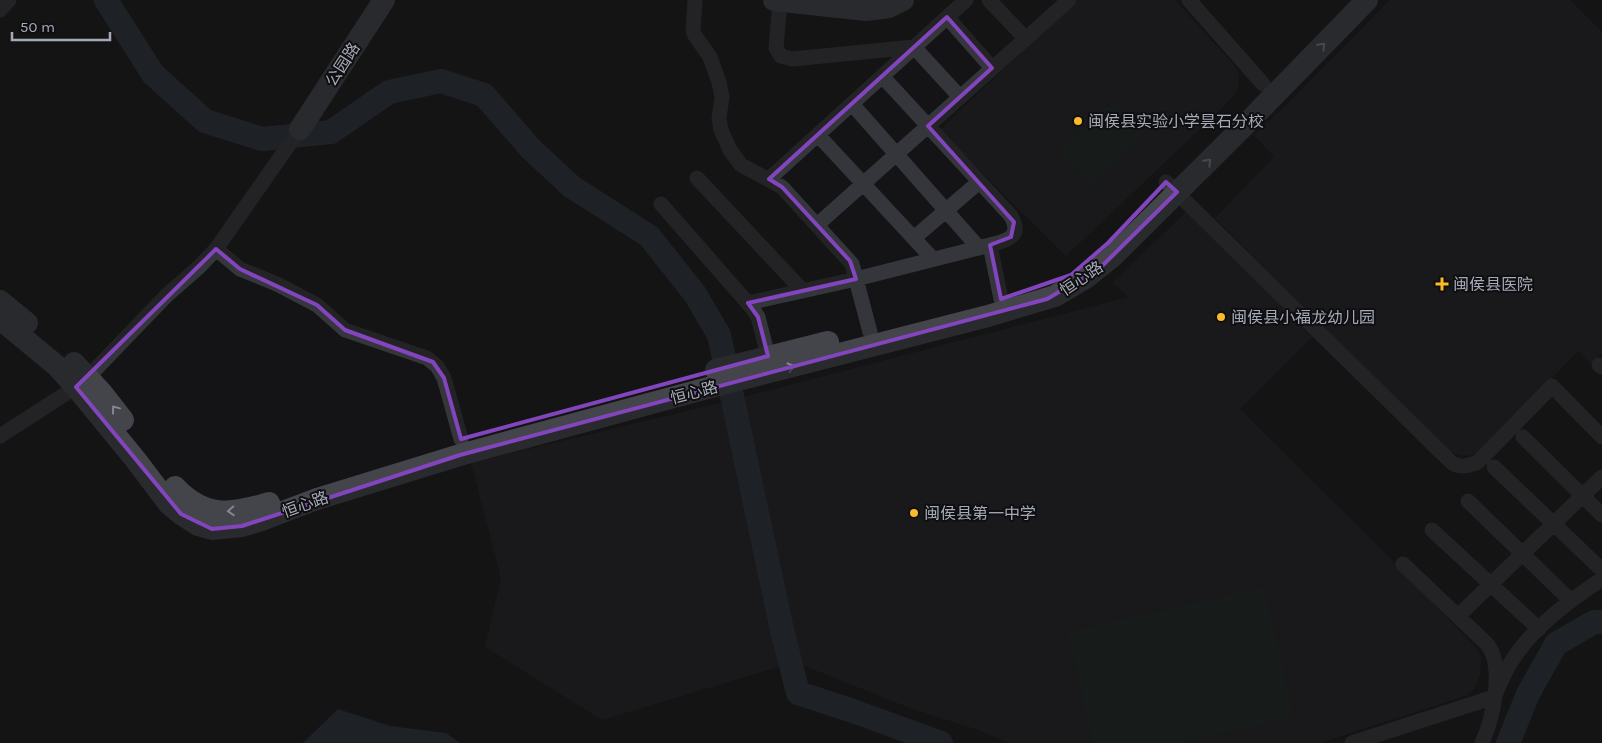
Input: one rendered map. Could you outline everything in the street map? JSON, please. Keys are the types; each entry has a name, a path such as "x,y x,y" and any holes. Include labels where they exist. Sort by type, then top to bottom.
{"main road":[{"name":"公园路","path":"295,136 384,0"},
{"path":"777,0 866,10 889,7 904,0"},
{"name":"恒心路","path":"0,301 66,356 129,451 169,504 198,525 212,529 242,526 259,522 317,499 460,454 742,371 979,318 1055,296 1100,268 1263,84 1345,0"},
{"name":"恒心路","path":"742,371 768,356 1001,299 1050,285 1071,275 1086,264 1172,187 1367,0"},
{"name":"恒心路","path":"0,319 57,366 102,393 163,473 183,496 196,505 211,510 229,512 268,504 357,471 461,439 714,379"}],"street":[{"path":"0,10 9,0"},
{"path":"695,0 694,34 707,51 719,82 722,97 719,118 725,141 741,166 782,187 852,264 870,332"},
{"path":"777,0 776,48 781,56 786,58 914,47"},
{"path":"769,179 966,0"},
{"path":"989,0 1026,39"},
{"path":"817,225 1026,39 1053,5 1069,0"},
{"path":"1189,0 1263,84"},
{"path":"947,17 992,68"},
{"path":"914,47 960,98"},
{"path":"748,303 856,279 984,247 1011,237 1014,233 1015,228 1010,216 882,76"},
{"path":"852,104 946,210 984,247 1001,299"},
{"path":"818,135 933,259"},
{"path":"0,436 82,382 167,295 199,267 216,249 295,136"},
{"path":"697,178 802,291"},
{"path":"914,238 979,182"},
{"path":"1172,187 1452,463 1464,466 1478,462 1552,386 1602,437"},
{"path":"661,204 748,303 758,317 768,356"},
{"path":"216,249 240,269 276,284 316,305 345,330 420,355 433,362 444,378 461,439"},
{"path":"1523,438 1602,515"},
{"path":"1494,467 1602,570"},
{"path":"1458,616 1602,477"},
{"path":"1468,501 1571,601"},
{"path":"1432,530 1539,629"},
{"path":"1404,564 1486,644 1493,654 1496,666 1494,697 1489,726 1482,743"},
{"path":"1352,743 1494,697 1512,660 1539,629 1571,601 1602,580"}],"highlighted area":[{"path":"947,17 992,68 928,126 1014,222 1011,237 990,245 1001,299 1071,275 1108,243 1166,182 1177,192 1100,268 1047,299 460,455 242,526 212,529 181,514 76,387 216,249 240,269 317,305 345,330 433,362 444,378 461,439 768,356 758,317 748,303 856,279 850,261 782,187 769,179"}],"shaded area":[{"name":"闽侯县实验小学昙石分校","path":"1078,0 1175,0 1236,67 1239,83 1232,97 1218,112 1066,256 939,130"},
{"name":"闽侯县医院","path":"1390,0 1570,0 1602,32 1602,353 1591,364 1578,351 1479,454 1458,455 1442,444 1215,218 1274,157 1254,135"},
{"path":"1113,102 1144,137 1089,186 1057,151"},
{"name":"闽侯县第一中学","path":"1188,210 1312,337 1240,409 1395,563 1478,650 1481,658 1480,676 1474,689 1468,695 1320,743 1009,743 978,730 910,708 795,662 602,720 485,647 501,578 471,463 732,400 1129,297 1112,283"},
{"path":"1264,587 1294,717 1182,743 1093,743 1068,632"},
{"path":"338,709 390,726 446,733 460,743 303,743"}],"waterway":[{"path":"106,0 153,74 205,121 262,139 331,132 389,92 441,81 484,95 531,149 572,187 649,236 695,294 719,335 782,630 798,693 941,743"},
{"path":"1508,743 1528,694 1556,644 1594,622 1602,622"}],"place":[{"name":"闽侯县实验小学昙石分校","path":"1078,121"},
{"name":"闽侯县医院","path":"1442,284"},
{"name":"闽侯县小福龙幼儿园","path":"1221,317"},
{"name":"闽侯县第一中学","path":"914,513"}]}
